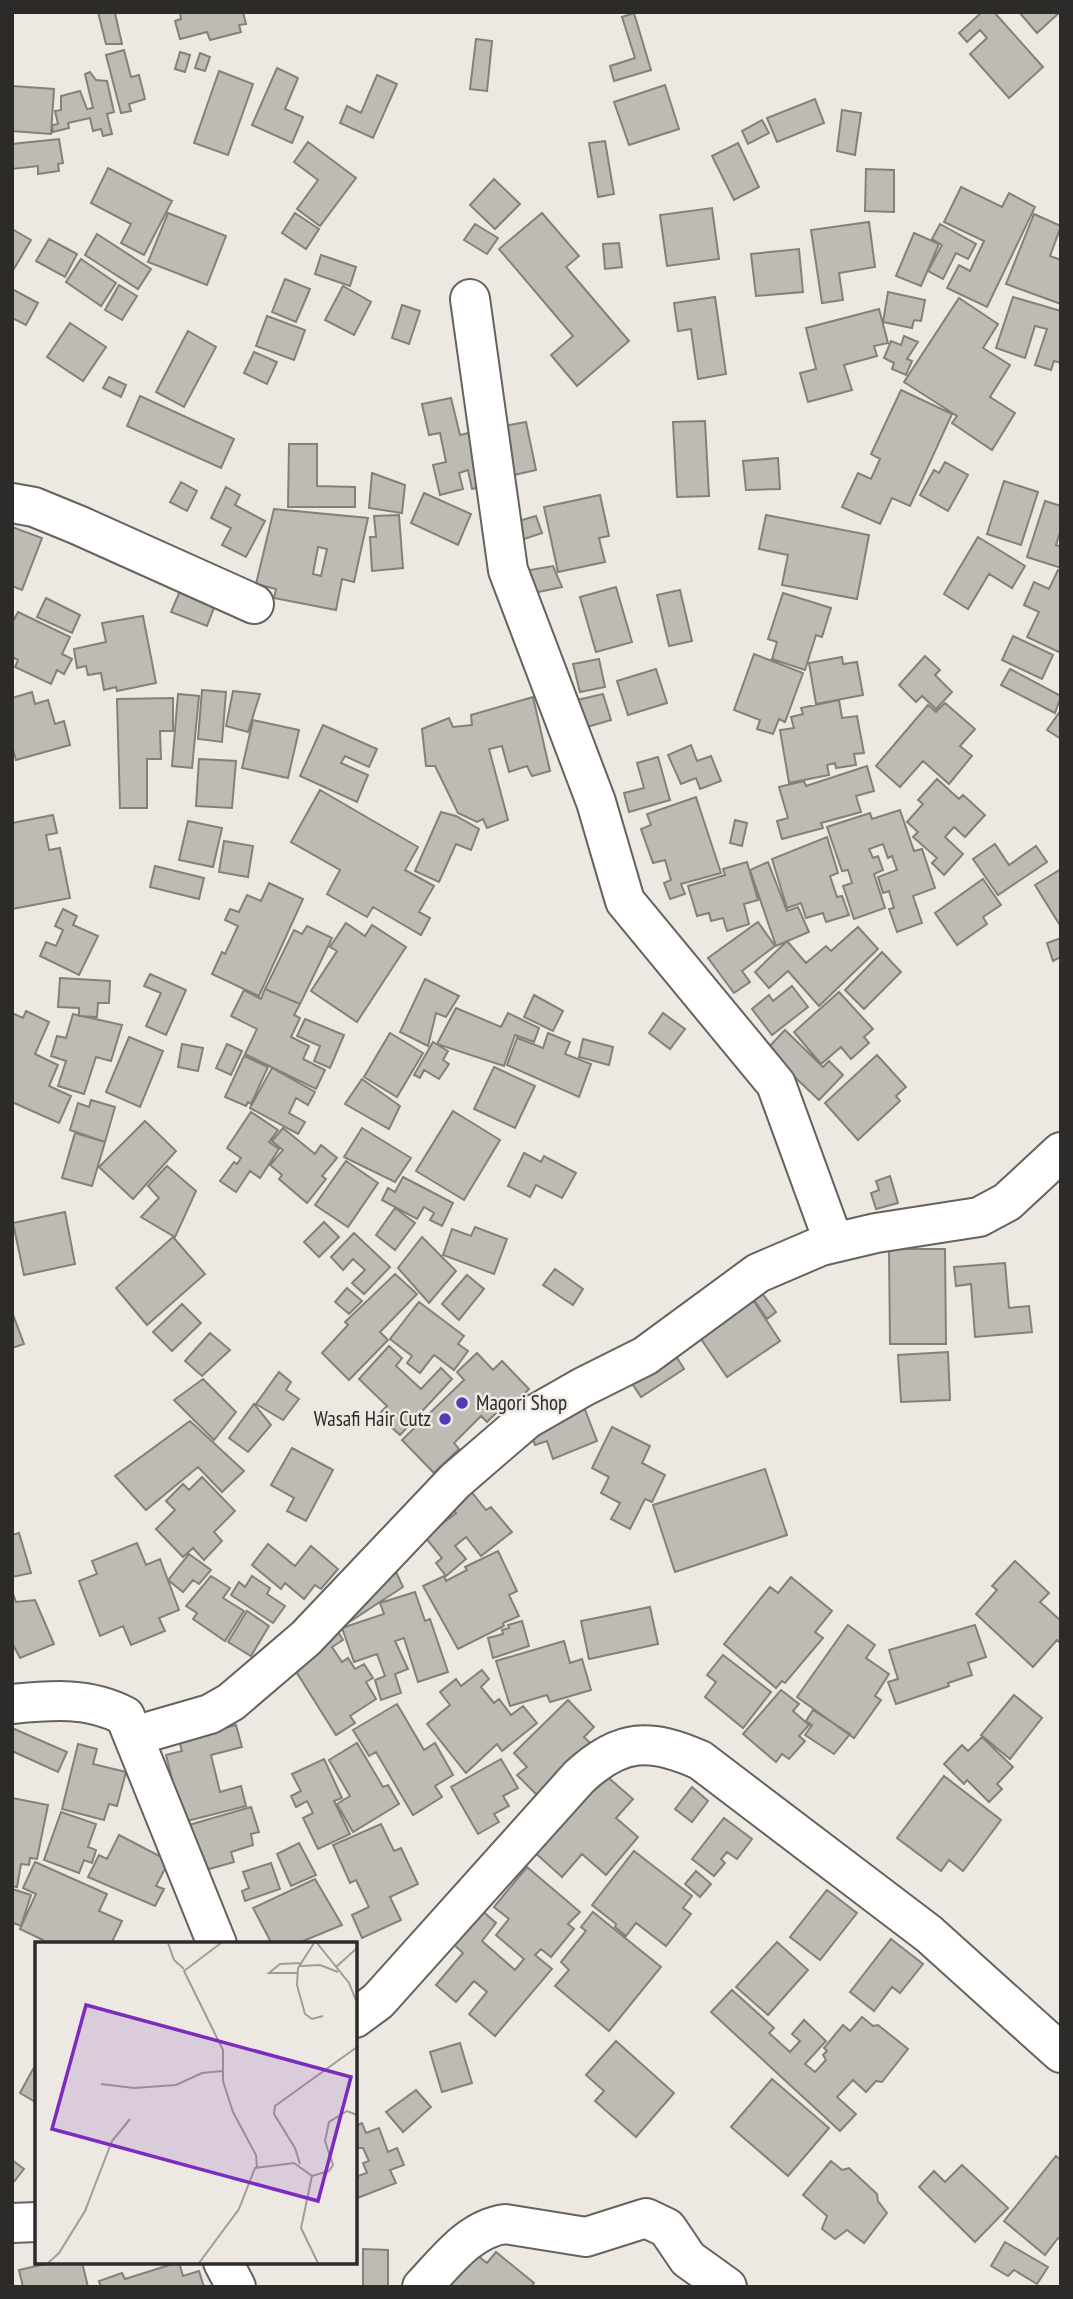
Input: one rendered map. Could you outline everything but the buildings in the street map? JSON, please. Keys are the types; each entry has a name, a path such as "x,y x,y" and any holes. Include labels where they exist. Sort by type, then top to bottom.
{"street":[{"path":"470,299 508,570 596,802 625,901 776,1084 835,1242"},
{"path":"12,503 34,507 78,525 254,604"},
{"path":"134,1735 210,1714 256,1683 306,1638 455,1480 527,1419 645,1356 758,1273 781,1261 835,1242 979,1217 1007,1202 1061,1152"},
{"path":"12,1704 74,1700 104,1705 125,1716 215,1942"},
{"path":"357,2017 378,2001 579,1777 602,1756 637,1744 667,1746 710,1768 929,1934 1061,2053"},
{"path":"422,2287 463,2244 494,2226 505,2224 586,2237 646,2218 667,2228 688,2259 727,2287"},
{"path":"12,2223 35,2222"},
{"path":"224,2264 236,2287"}],"place":[{"name":"Magori Shop","path":"462,1403"},
{"name":"Wasafi Hair Cutz","path":"445,1419"}]}
